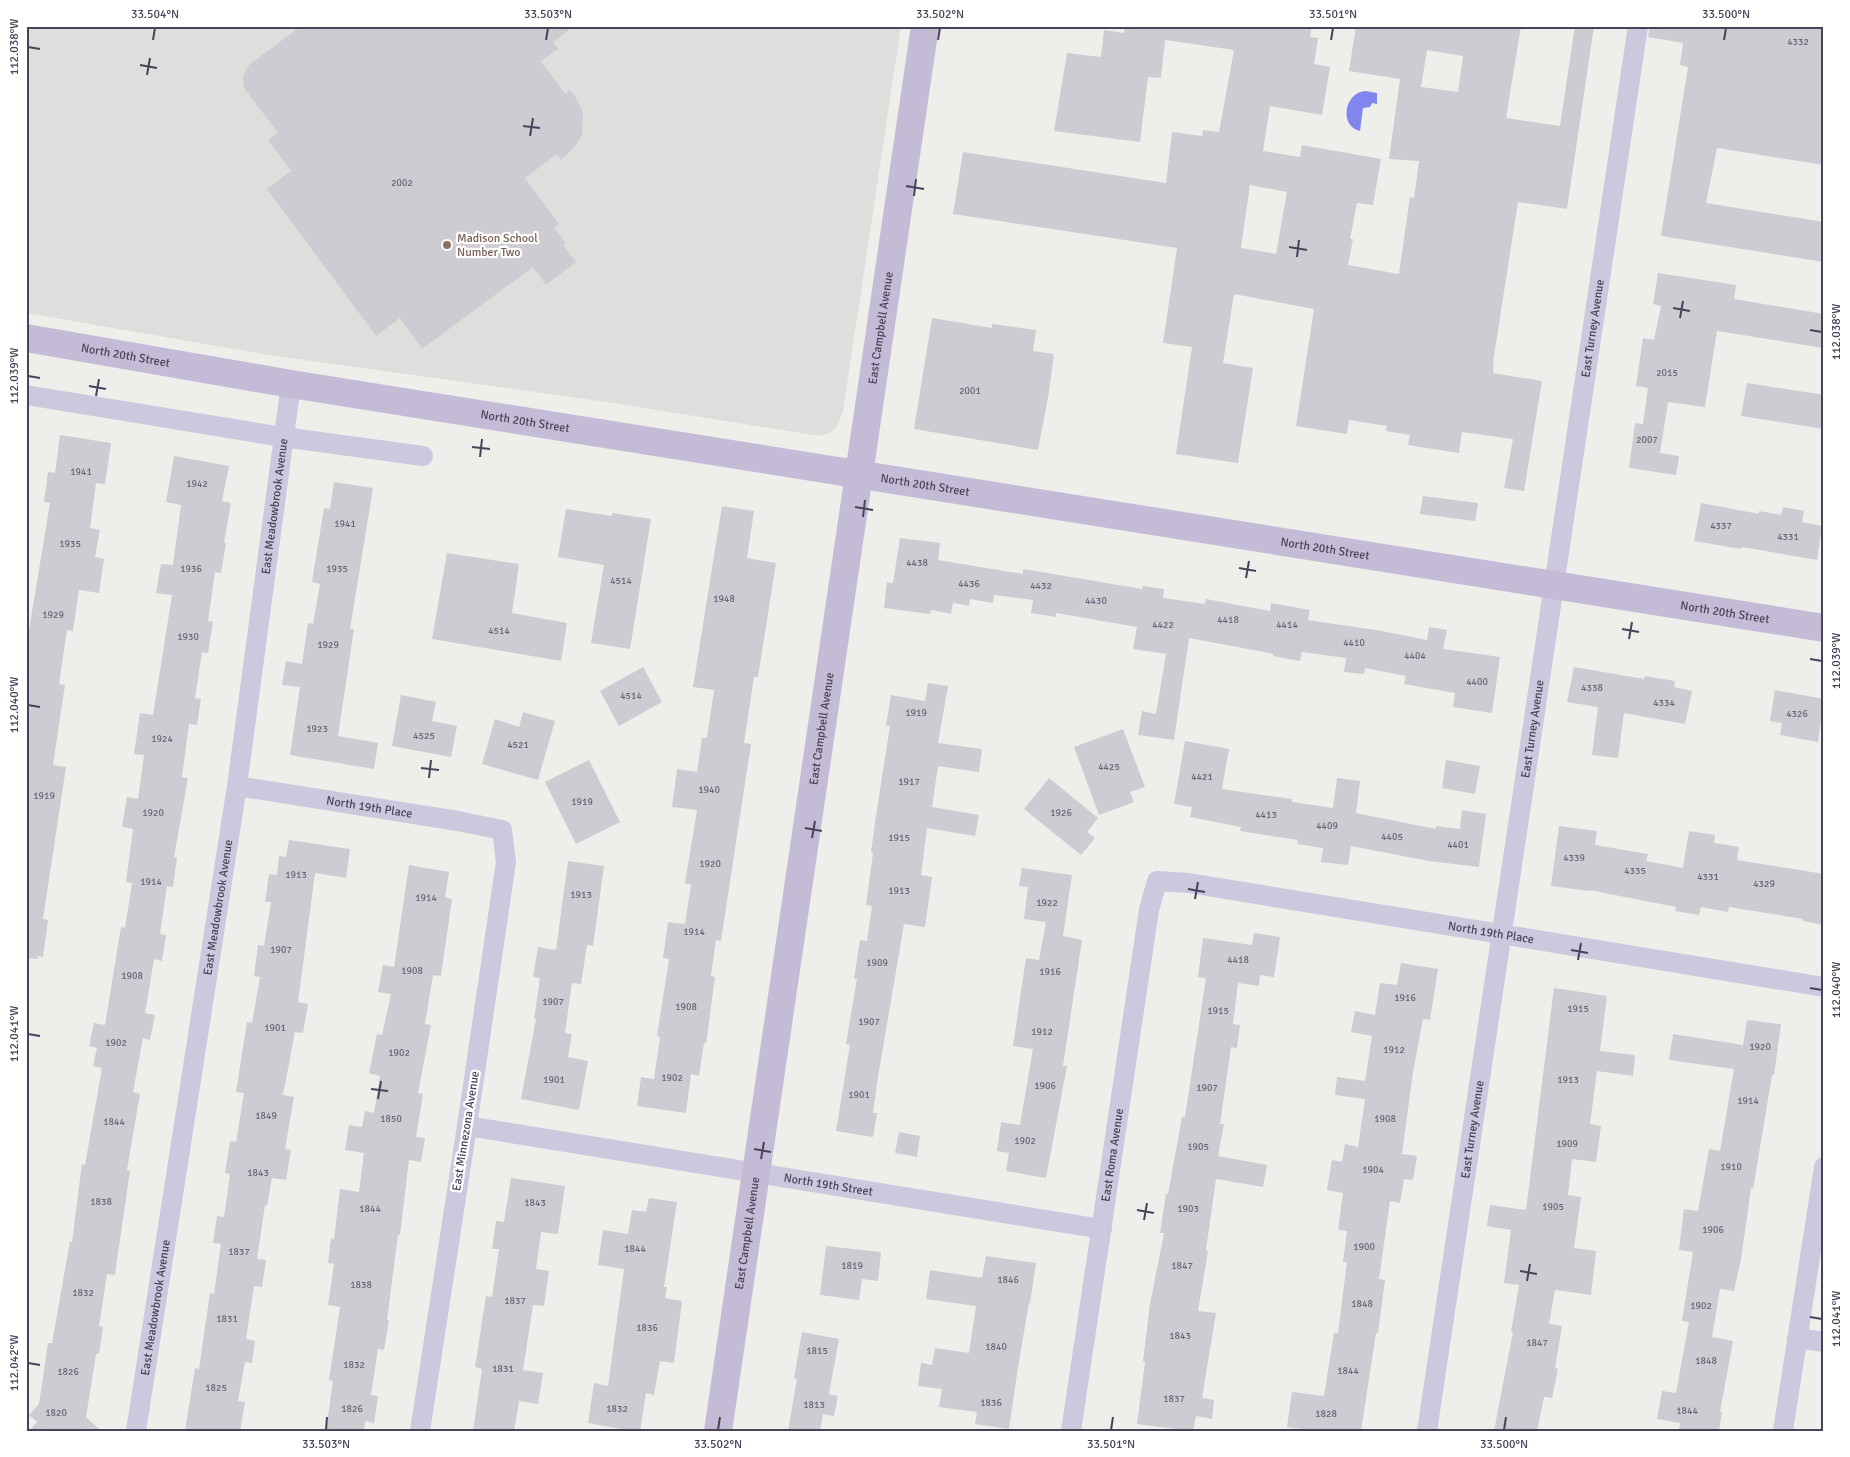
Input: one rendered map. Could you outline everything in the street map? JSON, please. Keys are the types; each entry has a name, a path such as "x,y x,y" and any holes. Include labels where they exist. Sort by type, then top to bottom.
{"street":[{"name":"East Campbell Avenue","path":"718,1431 925,26"},
{"name":"East Turney Avenue","path":"1426,1431 1638,26"},
{"name":"North 20th Street","path":"26,338 291,384 1824,628"},
{"name":"East Meadowbrook Avenue","path":"136,1431 237,786 291,384"},
{"path":"26,395 423,456"},
{"name":"North 19th Place","path":"237,786 458,821 502,830"},
{"name":"East Minnezona Avenue","path":"420,1431 506,862 502,830"},
{"name":"North 19th Place","path":"1158,881 1189,883 1824,987"},
{"name":"East Roma Avenue","path":"1071,1431 1149,910 1158,881"},
{"name":"North 19th Street","path":"467,1126 1102,1229"},
{"path":"1783,1431 1824,1167"},
{"path":"1797,1338 1824,1342"}],"shaded area":[{"name":"Madison School Number Two","path":"26,26 901,26 843,411 837,427 829,433 819,436 607,402 269,355 26,313"},
{"path":"1365,91 1377,93 1377,104 1372,103 1370,107 1363,108 1360,131 1353,128 1349,123 1347,110 1352,97"}],"building":[{"path":"301,26 574,26 553,42 558,49 541,61 565,94 570,90 576,98 583,113 582,135 574,148 561,160 557,154 525,178 559,224 554,228 566,243 563,245 576,262 546,285 533,267 422,349 400,318 376,336 267,189 291,171 268,140 278,133 244,88 243,76 249,65"},
{"path":"1125,26 1149,28 1149,26 1312,26 1310,37 1318,38 1314,64 1330,67 1322,115 1270,106 1263,151 1300,157 1302,145 1381,159 1373,205 1357,203 1350,239 1353,239 1348,265 1399,274 1410,197 1414,198 1419,161 1389,159 1400,79 1349,71 1356,26 1521,26 1506,118 1560,126 1575,26 1594,26 1567,209 1518,202 1493,362 1493,373 1542,381 1524,491 1504,488 1513,439 1462,432 1459,453 1408,445 1410,435 1386,431 1387,426 1349,420 1347,434 1296,426 1314,309 1234,294 1223,363 1253,368 1238,463 1176,454 1192,347 1163,343 1177,248 953,214 963,152 1166,183 1172,132 1202,136 1203,130 1219,132 1234,50 1165,40 1161,78 1148,77 1140,142 1054,131 1067,53 1101,57 1104,30 1124,33","holes":["1427,50 1463,56 1458,92 1421,87","1250,185 1287,192 1276,254 1241,248"]},
{"path":"1650,26 1824,26 1824,165 1717,148 1706,203 1824,222 1824,262 1661,236 1688,67 1680,65 1683,43 1648,37"},
{"path":"1658,273 1736,285 1734,299 1824,314 1824,348 1717,331 1705,407 1668,402 1660,453 1679,456 1676,475 1629,468 1635,423 1643,424 1648,388 1636,386 1643,338 1654,340 1661,306 1653,304"},
{"path":"932,318 992,328 992,324 1036,330 1033,351 1054,354 1038,450 914,429"},
{"path":"1747,383 1824,395 1824,429 1741,416"},
{"path":"60,435 111,443 105,484 96,483 90,528 100,530 95,557 104,559 99,593 79,590 73,631 67,630 59,684 65,685 53,765 66,767 43,919 48,920 43,957 38,956 37,959 26,958 26,671 29,652 26,652 26,648 50,503 44,502 48,472 55,473"},
{"path":"174,456 229,466 222,501 231,503 221,573 215,572 208,621 213,622 208,653 202,652 195,698 201,699 197,725 189,724 182,777 188,778 174,857 177,857 173,887 167,886 160,934 166,935 162,961 154,959 145,1013 155,1015 150,1040 143,1038 133,1092 140,1094 127,1170 130,1171 115,1275 107,1274 99,1326 103,1327 99,1354 96,1354 86,1417 101,1431 29,1431 37,1422 29,1415 39,1404 48,1343 52,1343 70,1241 72,1242 82,1164 85,1165 102,1068 93,1066 97,1048 89,1046 94,1023 105,1025 121,927 125,928 132,883 126,882 133,829 122,827 127,797 138,799 144,755 134,754 140,713 153,715 172,595 156,593 161,564 173,565 181,505 166,502"},
{"path":"334,482 373,488 350,629 354,629 338,736 378,743 374,769 290,755 300,687 282,685 286,661 302,664 308,623 313,624 320,584 312,582 324,508 330,509"},
{"path":"1423,496 1478,503 1475,521 1420,514"},
{"path":"1701,503 1759,514 1759,511 1781,515 1783,507 1804,511 1802,522 1822,526 1817,560 1694,541"},
{"path":"722,506 754,511 747,558 776,563 758,677 754,677 744,743 751,744 721,941 716,940 711,976 715,977 706,1044 704,1043 699,1076 691,1074 686,1113 637,1106 641,1077 654,1079 660,1037 657,1036 669,959 663,958 668,922 685,924 691,885 685,883 697,810 672,807 677,769 697,772 702,738 707,738 714,690 693,687"},
{"path":"566,509 612,516 612,513 651,519 630,649 591,643 604,565 558,557"},
{"path":"900,538 940,543 938,560 1023,574 1023,569 1142,589 1143,586 1164,589 1163,598 1205,604 1206,599 1270,611 1271,603 1310,610 1308,620 1427,640 1429,627 1447,630 1443,649 1500,657 1492,713 1453,707 1455,693 1404,684 1406,676 1365,668 1364,674 1344,672 1346,658 1302,652 1300,661 1273,656 1274,654 1189,638 1174,740 1138,735 1142,711 1156,714 1166,654 1133,649 1137,627 1056,613 1056,617 1031,613 1033,600 994,595 993,603 970,599 969,606 953,603 951,614 931,610 930,614 884,608 887,582 893,583"},
{"path":"447,553 519,564 512,613 567,623 561,661 432,639"},
{"path":"643,667 662,702 619,726 600,691"},
{"path":"1574,667 1644,679 1645,676 1675,681 1674,687 1692,691 1685,724 1624,713 1618,758 1592,755 1598,707 1567,702"},
{"path":"928,683 948,686 938,743 982,749 979,772 938,766 932,807 979,815 975,836 927,828 921,875 932,877 925,927 904,924 878,1077 873,1113 877,1113 873,1137 836,1131 850,1045 846,1044 857,979 854,979 860,940 867,941 872,906 866,905 873,853 871,852 890,726 886,726 891,695 925,701"},
{"path":"1775,690 1824,699 1818,742 1780,735 1782,723 1770,721"},
{"path":"401,695 436,702 432,721 457,726 451,757 392,746"},
{"path":"523,712 555,721 538,780 482,764 495,719 519,727"},
{"path":"1123,729 1145,787 1130,792 1134,802 1099,815 1074,747"},
{"path":"1185,741 1229,749 1222,789 1292,799 1292,802 1333,808 1337,778 1360,781 1356,813 1436,829 1436,826 1460,829 1462,810 1486,814 1479,867 1429,861 1351,846 1348,865 1321,862 1323,848 1297,844 1298,840 1240,831 1241,827 1190,817 1192,807 1174,804"},
{"path":"589,760 620,822 576,844 545,782"},
{"path":"1446,760 1480,766 1475,794 1442,788"},
{"path":"1049,778 1098,818 1087,832 1095,838 1081,855 1024,809"},
{"path":"1559,826 1597,831 1595,845 1648,854 1646,861 1683,868 1689,831 1715,835 1714,843 1739,847 1737,860 1824,874 1824,925 1803,921 1803,919 1729,907 1728,912 1701,907 1699,915 1675,911 1676,907 1589,890 1551,886"},
{"path":"289,840 350,849 346,878 315,873 298,1002 308,1004 303,1033 295,1032 283,1095 294,1097 285,1149 291,1150 286,1180 272,1178 267,1206 265,1205 257,1259 266,1260 262,1287 254,1286 246,1339 255,1341 252,1363 245,1362 238,1401 245,1402 240,1431 185,1431 195,1368 199,1369 210,1293 214,1294 221,1244 213,1243 217,1216 224,1217 230,1174 225,1173 230,1141 236,1142 244,1093 236,1092 247,1022 252,1023 260,977 254,976 258,945 264,946 271,902 265,902 269,874 277,875 279,856 286,857"},
{"path":"568,861 604,866 593,946 587,945 581,984 572,983 565,1033 572,1034 568,1057 588,1061 579,1110 521,1099 536,1019 534,1019 540,978 533,977 538,947 556,950"},
{"path":"409,865 449,872 445,897 452,899 441,976 433,975 425,1024 431,1025 418,1093 423,1094 416,1137 425,1138 421,1162 409,1160 387,1320 389,1320 384,1350 378,1349 371,1395 378,1396 374,1423 365,1421 364,1431 326,1431 333,1381 329,1380 340,1307 328,1305 334,1264 328,1263 331,1238 334,1239 340,1189 359,1192 364,1153 345,1150 349,1125 362,1127 365,1111 374,1113 380,1076 369,1073 377,1034 382,1035 391,994 378,992 383,965 394,967"},
{"path":"1022,868 1072,875 1063,936 1082,940 1063,1066 1067,1066 1046,1178 1006,1171 1009,1153 997,1151 1001,1122 1020,1125 1033,1049 1013,1046 1026,958 1039,960 1046,922 1024,919 1028,887 1019,886"},
{"path":"1254,933 1280,937 1274,977 1260,975 1259,986 1238,983 1233,1024 1240,1025 1237,1048 1231,1047 1220,1124 1224,1124 1218,1156 1267,1165 1263,1187 1216,1179 1206,1250 1208,1251 1198,1311 1216,1313 1202,1398 1214,1400 1212,1419 1196,1416 1193,1431 1137,1424 1150,1304 1164,1233 1160,1233 1166,1194 1168,1194 1182,1117 1185,1117 1206,978 1198,977 1203,938 1252,945"},
{"path":"1401,963 1438,969 1430,1020 1423,1019 1413,1072 1402,1154 1417,1156 1413,1180 1404,1179 1400,1203 1390,1201 1379,1279 1385,1280 1361,1431 1317,1431 1287,1427 1292,1392 1324,1396 1334,1333 1338,1333 1347,1262 1343,1262 1347,1231 1338,1230 1343,1193 1327,1190 1332,1160 1342,1162 1345,1144 1358,1147 1365,1099 1335,1095 1337,1077 1365,1081 1372,1036 1351,1032 1355,1011 1375,1015 1380,983 1397,985"},
{"path":"1554,988 1607,996 1600,1051 1635,1055 1633,1076 1597,1071 1590,1124 1601,1126 1596,1162 1572,1159 1568,1195 1581,1197 1574,1248 1596,1251 1591,1295 1555,1290 1549,1324 1562,1326 1555,1368 1558,1369 1552,1398 1544,1397 1537,1431 1494,1431 1513,1332 1511,1332 1519,1285 1504,1283 1511,1230 1487,1226 1490,1205 1526,1210"},
{"path":"1747,1020 1781,1024 1774,1075 1772,1075 1753,1189 1751,1188 1741,1259 1734,1291 1720,1289 1712,1337 1733,1341 1720,1412 1722,1412 1719,1431 1679,1431 1680,1423 1657,1419 1662,1391 1676,1393 1689,1322 1682,1321 1693,1252 1679,1250 1684,1209 1698,1211 1709,1149 1720,1151 1734,1069 1669,1060 1673,1034 1743,1045"},
{"path":"899,1132 920,1136 917,1157 895,1153"},
{"path":"511,1178 565,1186 558,1234 541,1232 536,1269 549,1271 544,1306 533,1305 523,1370 543,1373 538,1404 519,1401 514,1431 473,1431 482,1369 475,1367 486,1296 492,1297 499,1249 492,1249 496,1221 504,1222"},
{"path":"649,1198 677,1202 664,1287 667,1287 665,1298 682,1301 674,1363 660,1361 654,1395 646,1393 640,1431 632,1431 588,1423 594,1383 608,1386 624,1269 598,1265 603,1230 628,1234 632,1210 646,1212"},
{"path":"826,1246 881,1252 878,1281 862,1279 859,1300 820,1295"},
{"path":"986,1256 1036,1263 1009,1429 975,1424 977,1412 939,1407 942,1389 918,1386 921,1363 932,1365 935,1348 969,1353 976,1306 926,1299 930,1270 982,1278"},
{"path":"802,1332 839,1339 829,1394 838,1396 834,1416 823,1414 820,1431 788,1431 797,1379 794,1378"}],"place":[{"name":"Madison School Number Two","path":"447,245"}]}
